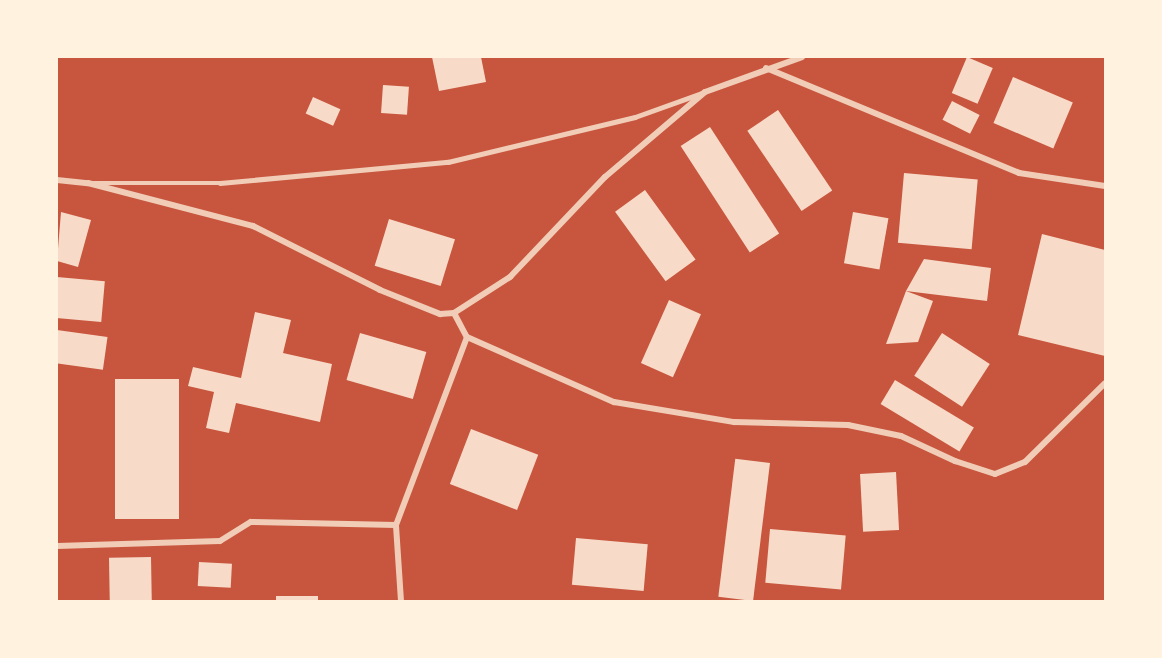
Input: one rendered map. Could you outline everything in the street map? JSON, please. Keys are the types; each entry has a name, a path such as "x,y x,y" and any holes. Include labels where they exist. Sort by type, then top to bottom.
{"street":[{"path":"57,180 88,183 254,226 380,290 440,314 454,313 510,277 605,177 705,92 801,57"},
{"path":"766,68 1019,172 1105,186"},
{"path":"454,313 468,337 614,402 734,422 848,425 901,436 955,461 994,474 1025,462 1105,383"},
{"path":"401,601 396,525 468,337"},
{"path":"57,546 220,541 251,522 396,525"}],"lane":[{"path":"88,183 220,183 448,162 635,117 705,92"}],"building":[{"path":"432,57 481,57 486,82 439,91"},
{"path":"967,57 993,68 978,104 952,93"},
{"path":"1013,77 1073,102 1053,148 993,123"},
{"path":"383,85 409,87 407,115 381,113"},
{"path":"313,97 340,109 333,126 306,113"},
{"path":"952,101 980,115 970,134 942,120"},
{"path":"778,110 832,190 802,211 747,131"},
{"path":"710,127 779,234 750,253 681,146"},
{"path":"904,173 978,179 972,249 898,243"},
{"path":"645,190 696,260 666,281 615,212"},
{"path":"61,212 91,220 78,267 57,261"},
{"path":"853,212 888,218 879,269 844,263"},
{"path":"389,219 455,239 441,286 375,266"},
{"path":"1042,234 1105,250 1105,356 1018,335"},
{"path":"924,259 991,268 987,301 906,291"},
{"path":"57,277 105,281 101,322 57,318"},
{"path":"906,291 933,301 918,342 886,344"},
{"path":"669,300 701,314 673,377 641,363"},
{"path":"255,312 291,320 283,353 332,364 320,422 236,403 229,433 206,428 214,392 188,386 193,367 241,378"},
{"path":"57,330 108,337 103,370 57,363"},
{"path":"360,333 426,352 413,399 346,380"},
{"path":"942,333 990,364 962,407 914,376"},
{"path":"115,379 179,379 179,519 115,519"},
{"path":"895,380 974,427 959,451 881,404"},
{"path":"471,429 538,455 517,510 450,484"},
{"path":"735,459 770,463 753,601 718,597"},
{"path":"896,472 899,530 863,532 860,474"},
{"path":"770,529 846,536 841,589 765,583"},
{"path":"576,538 648,544 644,591 572,585"},
{"path":"151,557 152,601 110,601 109,558"},
{"path":"199,562 232,564 231,588 198,586"},
{"path":"276,596 318,596 318,601 276,601"}]}
